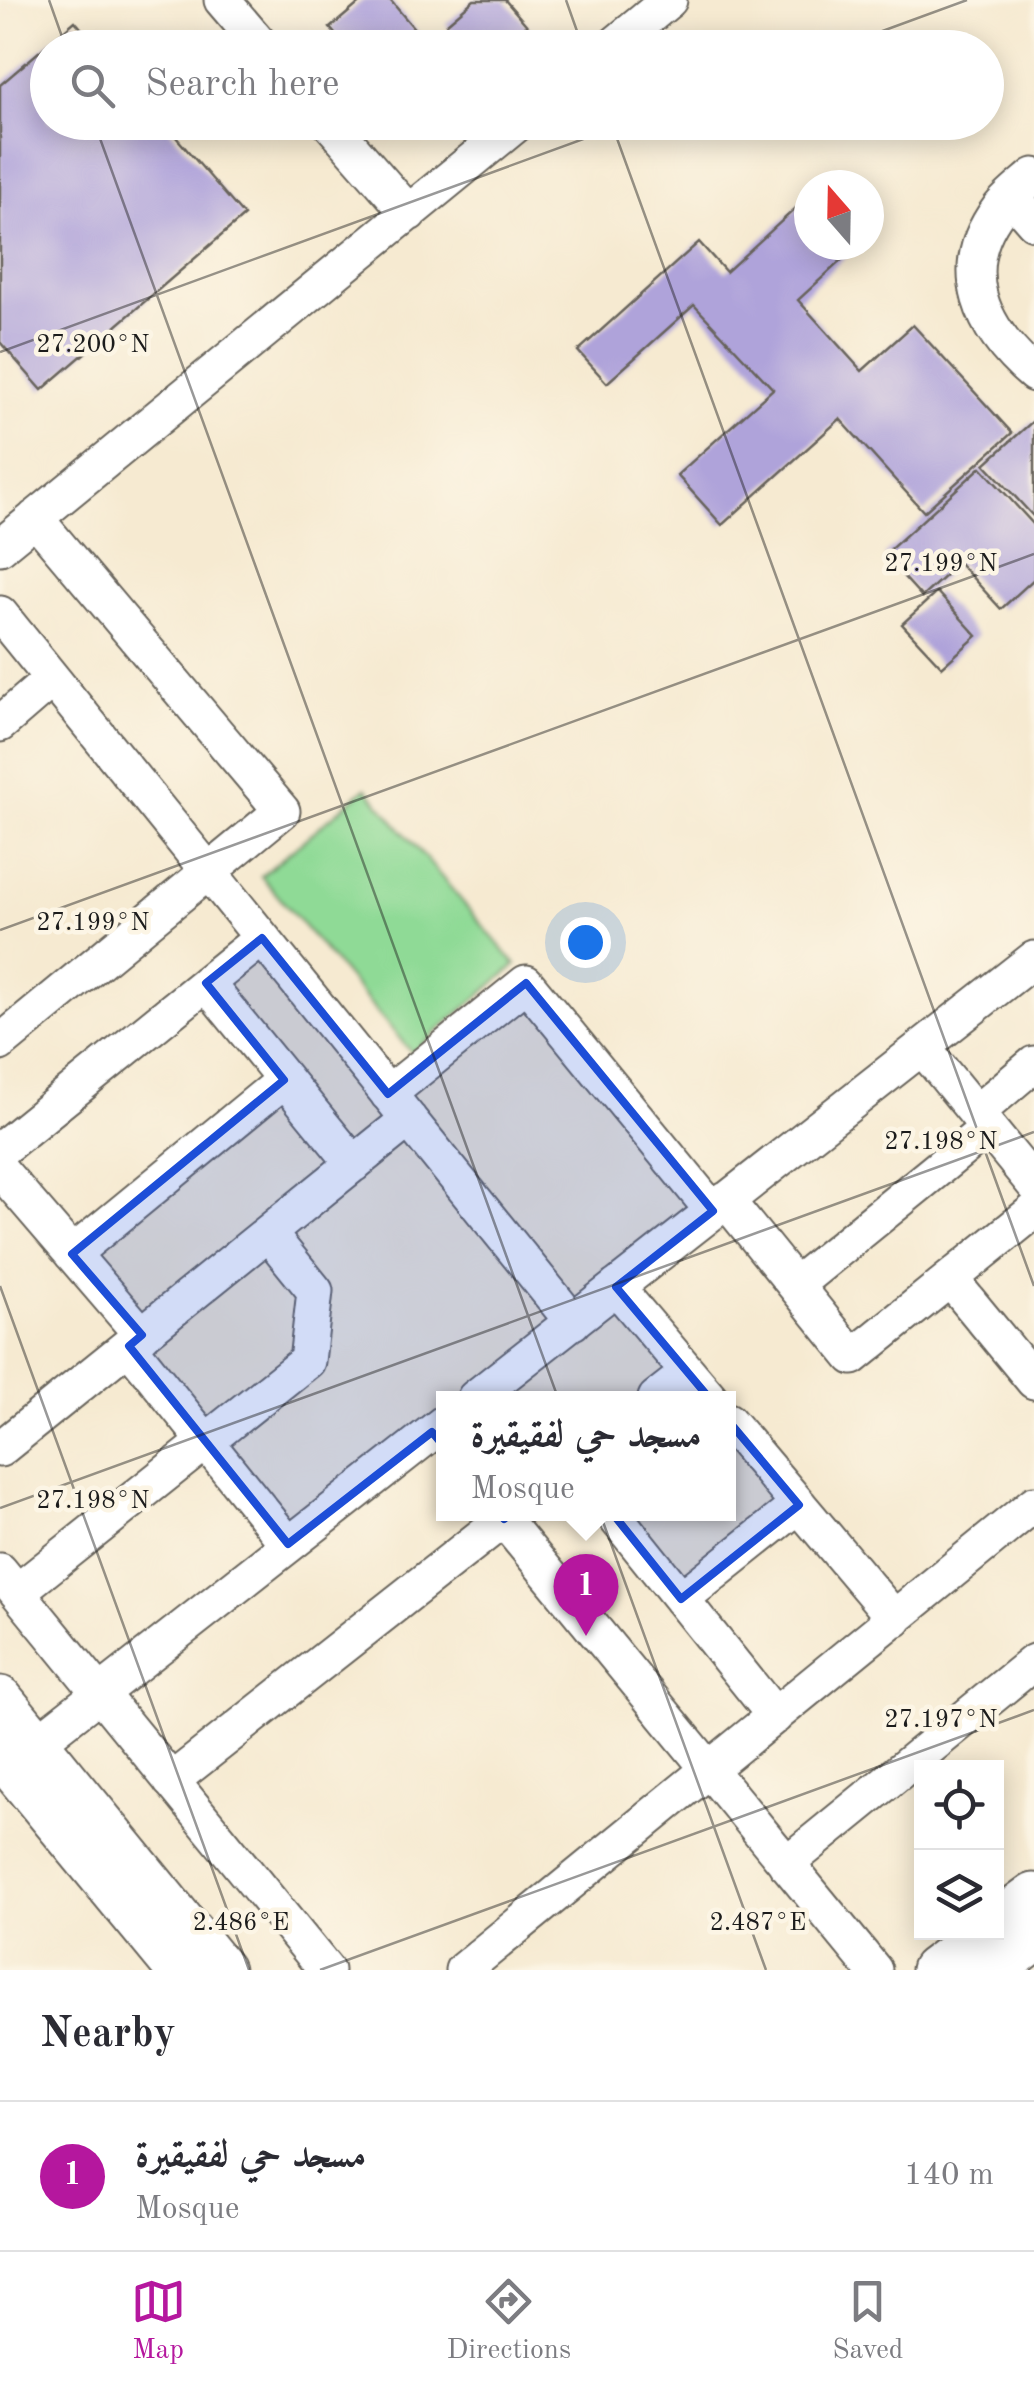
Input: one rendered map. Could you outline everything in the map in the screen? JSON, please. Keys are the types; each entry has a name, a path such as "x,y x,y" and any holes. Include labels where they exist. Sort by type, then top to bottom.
{"main road":[{"path":"0,1699 15,1753 179,1970"},
{"path":"15,1753 221,1970"},
{"path":"1004,1918 1034,1896"},
{"path":"993,1970 1034,1939"},
{"path":"934,1970 974,1940"}],"street":[{"path":"222,0 248,30"},
{"path":"633,30 669,0"},
{"path":"346,140 409,213"},
{"path":"0,547 498,140"},
{"path":"1027,198 1000,208 980,246 976,278 981,307 994,332 1014,358 1034,374"},
{"path":"5,1029 282,811 34,518"},
{"path":"0,614 572,1322"},
{"path":"0,724 52,679"},
{"path":"0,1150 262,938"},
{"path":"484,1391 1034,959"},
{"path":"0,1449 354,1164 399,1107 526,983 853,1358 1034,1210"},
{"path":"206,984 354,1164"},
{"path":"922,1047 1034,1184"},
{"path":"794,1286 982,1120 1034,1064"},
{"path":"72,1254 284,1080"},
{"path":"0,1170 72,1254 206,1441 288,1544"},
{"path":"268,1233 315,1291 307,1361 206,1441 9,1581 326,1970"},
{"path":"950,1278 1034,1380"},
{"path":"616,1288 699,1386"},
{"path":"736,1430 894,1618"},
{"path":"15,1753 100,1693 288,1544 436,1437"},
{"path":"464,1970 1034,1504"},
{"path":"681,1598 799,1505"},
{"path":"171,1780 496,1521"},
{"path":"509,1521 874,1970"},
{"path":"619,1521 775,1716"},
{"path":"786,1864 1034,1662"}],"highlighted area":[{"path":"262,938 388,1094 526,983 713,1211 616,1287 799,1505 681,1599 573,1464 504,1519 432,1432 288,1544 129,1346 142,1335 72,1254 284,1080 206,983"}],"green space":[{"path":"366,788 516,965 412,1053 261,876"}],"building":[{"path":"363,0 390,0 415,30 332,30"},
{"path":"474,0 505,0 531,30 451,30 446,24"},
{"path":"75,21 83,30 64,30"},
{"path":"30,59 30,140 179,140 244,216 42,390 0,342 0,85"},
{"path":"794,210 794,260 842,260 798,300 862,371 913,325 1012,433 924,512 840,419 722,525 677,475 773,389 694,305 607,383 578,351 699,242 726,272"},
{"path":"1034,420 1034,517 985,464"},
{"path":"981,467 1034,525 1034,579 1001,609 959,563 922,597 884,555"},
{"path":"937,592 977,636 942,667 902,624"}],"place":[{"name":"مسجد حي لفقيقيرة","path":"586,1636"}]}
